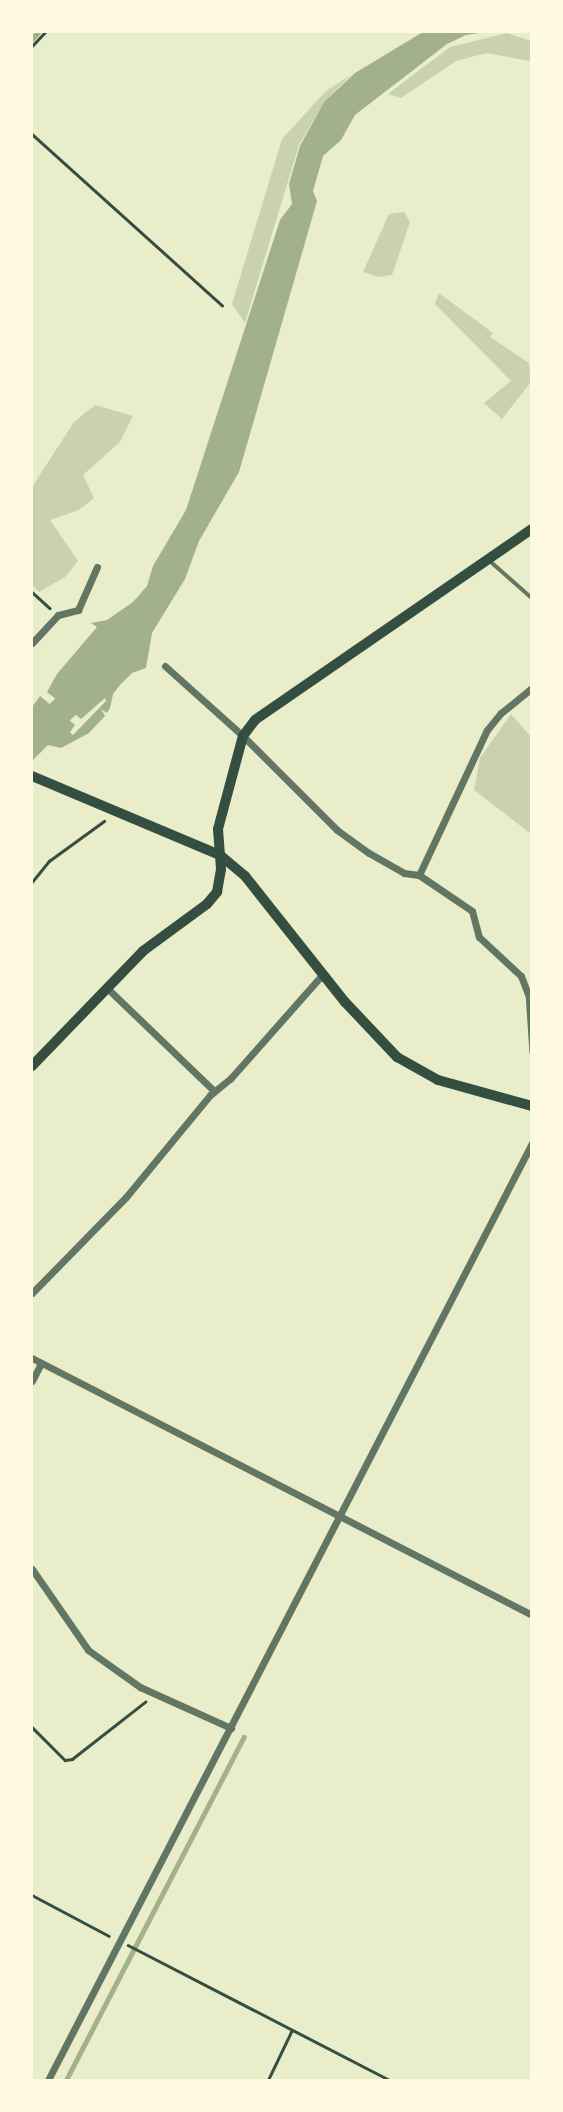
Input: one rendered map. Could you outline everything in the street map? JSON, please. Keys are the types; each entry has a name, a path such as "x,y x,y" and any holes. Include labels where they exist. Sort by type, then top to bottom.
{"main road":[{"path":"32,1066 142,951 207,904 221,882 218,829 243,736 255,720 531,529"},
{"path":"32,776 220,855 245,876 373,1035 410,1066 460,1087 531,1106"}],"street":[{"path":"32,643 58,615 78,610 97,567"},
{"path":"166,666 243,736 337,830 404,873 419,875 472,911 479,937 521,976 530,993"},
{"path":"419,875 487,730 500,712 531,688"},
{"path":"32,1293 126,1197 214,1091 230,1079 323,974"},
{"path":"107,988 214,1091"},
{"path":"48,2081 124,1943 231,1728 531,1143"},
{"path":"32,1358 531,1615"},
{"path":"32,1381 41,1363"},
{"path":"32,1569 88,1650 153,1693 231,1728"}],"lane":[{"path":"488,559 531,598"},
{"path":"530,993 531,1053"}],"path":[{"path":"32,46 45,32"},
{"path":"32,134 222,305"},
{"path":"32,592 58,615"},
{"path":"32,882 49,861 115,813"},
{"path":"32,1727 65,1760 72,1759 153,1693"},
{"path":"32,1895 390,2081"},
{"path":"268,2081 292,2030"}],"shaded area":[{"path":"423,32 487,32 466,35 447,44 355,115 341,140 323,156 313,191 317,201 239,472 199,541 185,579 152,633 146,668 132,673 120,685 113,694 107,713 101,709 105,716 89,733 61,748 48,745 32,761 32,707 40,696 75,725 70,732 73,735 106,701 105,698 81,719 47,692 57,674 97,627 91,623 107,620 133,602 147,586 153,566 186,510 280,220 292,204 289,184 300,146 324,102 355,73"},
{"path":"507,33 531,41 531,61 486,53 456,61 401,98 388,94 450,47"},
{"path":"351,75 324,102 299,145 245,323 232,304 282,139 326,91"},
{"path":"404,212 410,222 392,275 378,277 363,272 389,214"},
{"path":"439,293 493,333 490,337 529,363 531,382 502,419 484,403 511,381 435,304"},
{"path":"95,405 133,416 120,442 83,475 94,498 79,510 50,520 78,561 65,577 39,592 32,585 32,487 74,422"},
{"path":"511,714 531,737 531,834 474,790 480,758"}],"waterway":[{"path":"32,39 38,32"},
{"path":"32,739 90,683"},
{"path":"66,2080 244,1737"}]}
